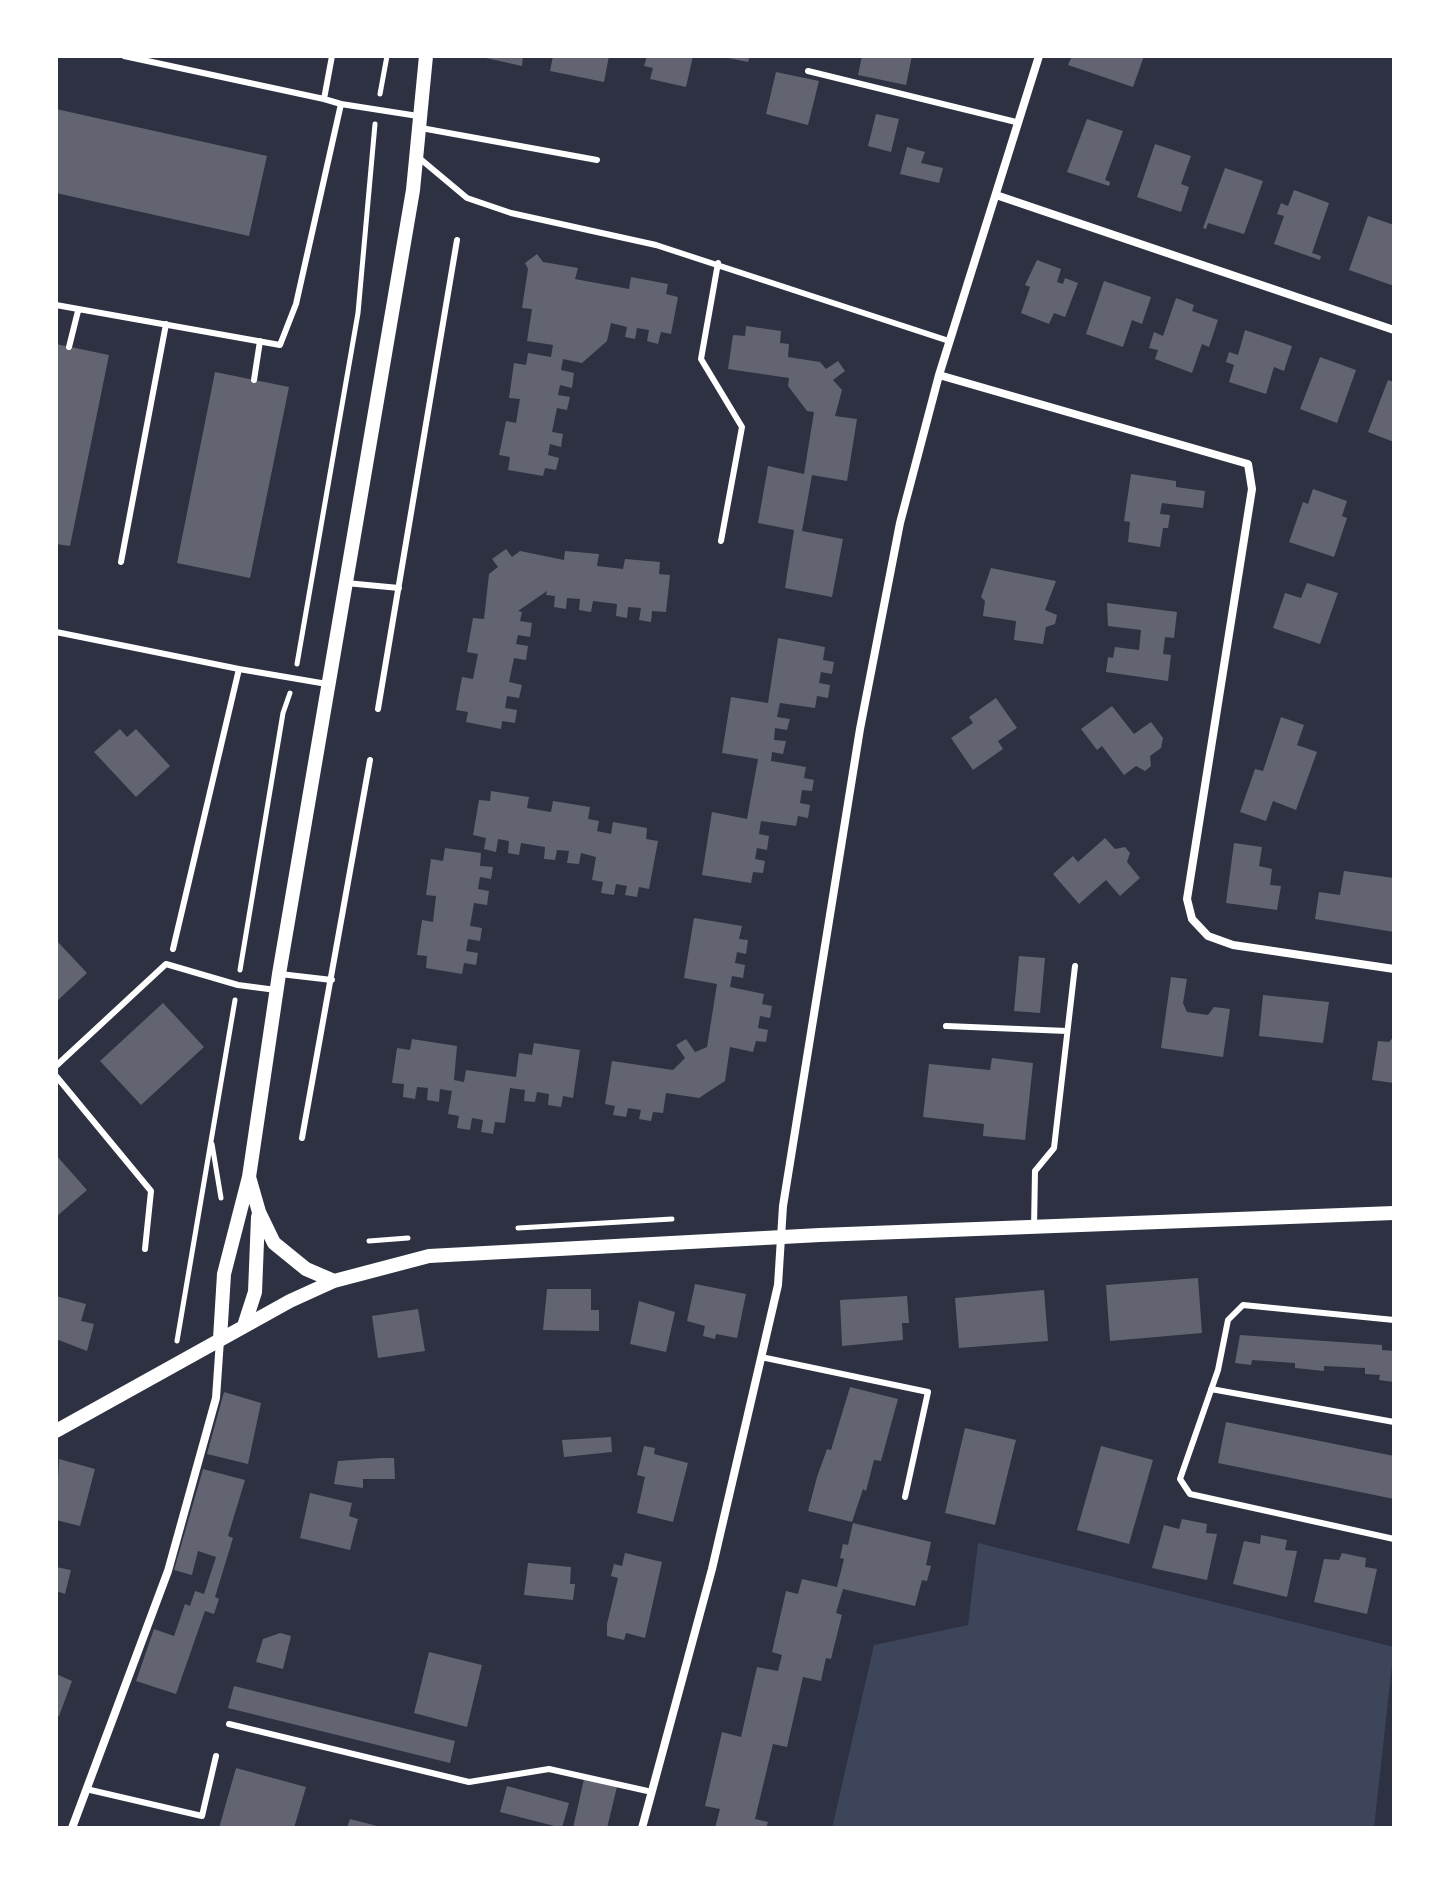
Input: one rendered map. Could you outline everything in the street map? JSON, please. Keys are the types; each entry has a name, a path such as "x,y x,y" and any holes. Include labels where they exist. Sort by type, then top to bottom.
{"street":[{"path":"72,1828 168,1571 216,1398 231,1239 249,1177 276,990 413,190 426,56"},
{"path":"642,1828 712,1569 778,1285 785,1191 884,595 918,447 1016,122 1039,56"},
{"path":"996,195 1394,330"},
{"path":"939,375 1248,464 1252,489 1187,899 1192,919 1208,936 1233,945 1394,969"},
{"path":"249,1177 259,1212 274,1243 306,1269 334,1281"},
{"path":"244,1326 255,1292 259,1212"},
{"path":"56,1431 244,1326 334,1281 399,1262 457,1253 1394,1213"}],"lane":[{"path":"124,56 597,160"},
{"path":"324,99 332,56"},
{"path":"808,71 1016,122"},
{"path":"56,305 280,345 296,304 341,104"},
{"path":"415,154 467,198 511,213 656,245 718,263 949,341"},
{"path":"378,709 457,240"},
{"path":"718,263 701,359 742,427 721,541"},
{"path":"69,347 78,311"},
{"path":"121,562 166,324"},
{"path":"254,380 260,341"},
{"path":"346,583 399,588"},
{"path":"56,632 329,684"},
{"path":"173,949 239,669"},
{"path":"302,1138 370,760"},
{"path":"56,1066 166,964 238,985 276,990"},
{"path":"1034,1228 1035,1171 1054,1148 1075,966"},
{"path":"279,974 332,980"},
{"path":"946,1026 1067,1031"},
{"path":"56,1076 151,1191 145,1249"},
{"path":"1394,1320 1243,1305 1228,1320 1211,1389 1180,1479 1190,1494 1394,1539"},
{"path":"761,1357 928,1392 905,1497"},
{"path":"1211,1389 1394,1422"},
{"path":"229,1724 469,1782 549,1769 652,1792"},
{"path":"86,1789 202,1816 216,1756"}],"path":[{"path":"380,97 387,56"},
{"path":"296,665 358,313 375,126"},
{"path":"240,972 283,713 291,691"},
{"path":"176,1347 235,998"},
{"path":"212,1139 231,1239"}],"shaded area":[{"path":"978,1543 1394,1647 1374,1828 832,1828 874,1645 968,1625"}],"building":[{"path":"477,56 523,56 522,66"},
{"path":"553,56 609,56 604,82 550,71"},
{"path":"647,56 693,56 686,87 650,79 653,68 644,66"},
{"path":"718,56 750,56 748,62"},
{"path":"862,56 912,56 906,85 858,75"},
{"path":"1072,56 1144,56 1133,87 1068,65"},
{"path":"776,72 819,81 808,125 766,114"},
{"path":"56,109 267,156 249,236 56,193"},
{"path":"876,114 899,119 891,152 868,146"},
{"path":"1087,119 1123,131 1105,180 1110,182 1109,186 1067,172"},
{"path":"1155,144 1191,156 1181,184 1189,187 1181,212 1137,197"},
{"path":"907,147 925,152 921,163 943,168 939,183 900,174"},
{"path":"1225,168 1263,181 1244,234 1208,223 1206,229 1203,228"},
{"path":"1294,190 1329,203 1312,253 1321,256 1320,260 1274,244 1284,216 1277,214 1281,203 1288,206"},
{"path":"1368,216 1394,225 1394,286 1349,270"},
{"path":"537,254 543,262 578,268 575,279 629,289 631,277 668,284 666,294 678,297 671,334 661,332 658,344 647,341 649,330 637,328 635,339 625,337 627,327 611,323 607,341 582,363 563,359 561,370 574,373 572,388 560,385 558,395 570,397 567,410 557,408 552,432 563,434 561,447 550,444 548,455 559,458 556,470 545,468 543,476 508,470 510,457 499,455 506,421 516,423 520,399 509,398 514,363 526,365 528,353 551,357 553,345 527,341 532,309 522,308 528,269 525,263"},
{"path":"1037,260 1061,269 1057,282 1063,284 1065,278 1078,283 1065,317 1054,313 1049,324 1021,313 1030,287 1025,285"},
{"path":"1104,281 1151,297 1142,324 1132,320 1123,347 1086,334"},
{"path":"1176,298 1194,305 1192,311 1218,320 1209,347 1202,344 1192,373 1155,359 1158,350 1149,348 1154,332 1163,336"},
{"path":"746,326 781,331 780,343 789,344 788,357 820,362 826,369 838,361 845,371 833,380 842,390 835,416 857,419 847,481 812,475 802,531 843,539 832,597 785,588 794,530 758,523 768,466 804,474 814,412 807,411 788,386 789,378 728,369 733,335 745,336"},
{"path":"1245,330 1292,346 1284,371 1274,367 1266,394 1229,382 1234,365 1226,362 1229,352 1238,355"},
{"path":"56,344 109,355 70,546 56,544"},
{"path":"1320,357 1356,370 1337,423 1300,409"},
{"path":"215,372 289,387 250,578 177,563"},
{"path":"1388,380 1394,382 1394,442 1368,432"},
{"path":"1131,474 1176,481 1176,487 1205,491 1203,508 1162,503 1160,514 1170,515 1168,528 1163,528 1160,547 1128,542 1130,522 1124,521"},
{"path":"1313,489 1347,501 1342,516 1347,518 1334,557 1289,542 1303,502 1308,504"},
{"path":"506,549 512,557 520,551 564,560 565,551 599,554 597,566 623,569 625,559 660,562 659,574 670,575 666,612 652,611 651,622 639,620 641,608 628,607 627,618 616,616 617,604 593,601 591,612 579,610 580,599 567,598 566,609 554,607 555,596 546,595 547,591 518,611 522,612 520,621 532,623 530,637 518,635 516,644 528,646 526,660 514,658 509,682 522,685 519,698 507,696 505,708 517,710 515,723 502,721 501,729 466,722 468,712 456,710 462,677 473,679 478,654 467,652 473,618 484,619 489,574 498,567 492,559"},
{"path":"991,568 1056,581 1045,610 1057,615 1055,624 1046,627 1043,644 1014,640 1016,621 983,616 985,601 981,597"},
{"path":"1307,583 1338,593 1320,644 1273,628 1285,593 1301,598"},
{"path":"1107,603 1177,612 1174,638 1165,637 1163,654 1171,655 1168,681 1106,672 1108,657 1113,658 1115,647 1139,650 1141,630 1108,626"},
{"path":"778,638 825,647 823,660 834,662 832,674 821,672 819,683 830,685 828,698 817,696 815,708 780,703 777,717 790,719 787,730 775,728 774,740 786,741 783,754 772,752 771,761 806,767 804,778 814,780 812,791 802,790 800,803 810,805 808,818 798,816 796,826 761,821 759,834 769,836 767,850 757,848 755,859 765,861 763,873 753,872 751,883 702,875 712,812 747,819 758,759 722,753 731,697 768,703"},
{"path":"996,698 1017,728 998,741 1003,749 973,770 951,738 973,723 969,717"},
{"path":"1112,706 1134,734 1151,722 1163,738 1161,748 1150,756 1151,766 1145,771 1136,766 1124,775 1102,746 1097,750 1081,729"},
{"path":"1281,717 1304,725 1297,745 1317,752 1296,810 1273,801 1266,821 1240,812 1255,769 1263,771"},
{"path":"120,729 127,737 136,729 170,766 136,797 94,752"},
{"path":"491,791 529,797 527,808 551,812 553,801 590,807 588,819 599,821 597,831 611,834 613,822 647,828 646,839 658,841 649,889 639,887 637,897 625,895 627,886 616,884 614,895 601,893 603,882 592,880 596,857 581,853 579,864 567,863 569,851 557,850 555,860 544,859 545,847 521,843 519,855 508,853 509,841 498,839 496,852 484,849 486,838 473,835 479,800 490,801"},
{"path":"1105,838 1115,849 1125,847 1130,853 1127,862 1140,878 1120,896 1106,880 1079,904 1053,874 1073,856 1078,862"},
{"path":"1234,843 1262,847 1259,866 1272,869 1270,885 1281,886 1277,910 1226,903"},
{"path":"445,848 481,853 480,866 493,867 491,879 480,877 478,889 489,891 487,905 474,903 470,926 482,928 480,941 468,939 466,951 478,953 476,965 464,963 462,974 426,968 427,956 417,955 422,920 433,922 436,896 426,895 431,859 443,861"},
{"path":"1344,871 1394,878 1394,932 1315,919 1319,892 1340,895"},
{"path":"694,918 742,926 739,939 748,940 746,954 737,952 735,963 745,965 743,978 732,976 730,987 764,994 762,1004 772,1006 770,1018 760,1016 758,1028 768,1030 766,1042 756,1041 753,1052 730,1047 725,1081 699,1098 666,1093 663,1113 653,1112 651,1121 639,1119 641,1110 628,1108 626,1117 613,1115 615,1106 605,1104 612,1061 673,1070 685,1058 676,1045 686,1039 695,1052 707,1047 717,984 684,978"},
{"path":"56,940 87,973 56,1002"},
{"path":"1019,956 1045,958 1040,1013 1014,1011"},
{"path":"1171,977 1187,979 1183,1003 1187,1012 1208,1015 1214,1007 1230,1009 1223,1057 1161,1048"},
{"path":"1263,995 1329,1002 1323,1043 1259,1036"},
{"path":"163,1003 204,1047 141,1105 100,1061"},
{"path":"1394,1036 1394,1083 1372,1080 1378,1041 1389,1042"},
{"path":"412,1039 457,1046 454,1080 464,1082 466,1070 516,1077 519,1053 532,1055 534,1043 580,1050 573,1098 563,1096 561,1107 548,1105 549,1094 537,1092 535,1102 524,1101 525,1090 510,1088 505,1123 495,1122 493,1134 481,1132 483,1120 472,1118 470,1130 457,1128 459,1116 448,1114 452,1091 440,1089 439,1102 427,1100 428,1088 417,1087 415,1099 403,1097 404,1084 392,1083 397,1048 410,1050"},
{"path":"992,1058 1033,1063 1025,1140 983,1136 984,1124 923,1117 929,1064 990,1070"},
{"path":"56,1155 87,1190 56,1217"},
{"path":"1198,1278 1202,1333 1110,1341 1106,1285"},
{"path":"695,1284 746,1294 737,1338 716,1334 715,1339 703,1336 705,1326 687,1321"},
{"path":"547,1289 591,1289 591,1310 599,1310 599,1331 543,1330"},
{"path":"1044,1290 1048,1341 959,1348 955,1298"},
{"path":"56,1296 86,1304 81,1321 94,1324 87,1351 56,1339"},
{"path":"907,1296 909,1323 902,1323 903,1340 842,1346 840,1300"},
{"path":"639,1301 675,1312 666,1352 630,1344"},
{"path":"418,1309 425,1351 378,1358 372,1316"},
{"path":"1240,1335 1382,1345 1382,1350 1394,1351 1394,1382 1379,1380 1380,1375 1365,1374 1365,1368 1324,1366 1324,1371 1295,1368 1295,1363 1252,1360 1251,1365 1235,1363"},
{"path":"850,1387 898,1399 881,1461 874,1460 866,1491 863,1489 852,1522 808,1511"},
{"path":"224,1392 261,1403 248,1464 207,1454"},
{"path":"1226,1422 1394,1456 1394,1499 1218,1463"},
{"path":"965,1428 1016,1440 995,1525 945,1513"},
{"path":"611,1437 612,1452 564,1457 562,1440"},
{"path":"644,1446 655,1448 654,1454 688,1463 673,1522 637,1513 645,1477 637,1475"},
{"path":"1101,1446 1153,1460 1129,1544 1077,1530"},
{"path":"394,1458 395,1479 363,1479 363,1488 334,1484 338,1461"},
{"path":"59,1459 95,1469 80,1526 56,1520"},
{"path":"203,1469 245,1480 228,1536 233,1538 215,1597 219,1599 214,1614 205,1611 176,1694 136,1681 154,1629 174,1636 185,1604 190,1606 195,1591 204,1594 216,1557 198,1551 192,1575 174,1570"},
{"path":"310,1493 352,1503 349,1516 358,1519 350,1550 300,1538"},
{"path":"1182,1519 1207,1524 1206,1533 1217,1534 1207,1580 1152,1568 1164,1525 1179,1529"},
{"path":"853,1523 931,1542 926,1565 931,1566 927,1581 922,1580 915,1606 843,1589 836,1613 842,1615 831,1659 826,1658 821,1681 803,1677 787,1747 773,1744 755,1819 768,1822 766,1828 715,1828 720,1809 705,1806 722,1732 741,1737 757,1667 778,1671 782,1655 772,1652 786,1591 798,1594 802,1579 837,1587 844,1559 840,1558 843,1544 848,1545"},
{"path":"1261,1535 1287,1540 1285,1550 1297,1551 1287,1597 1233,1584 1244,1541 1260,1544"},
{"path":"625,1553 662,1562 645,1638 626,1633 624,1640 607,1636 618,1578 611,1576 614,1564 622,1566"},
{"path":"1342,1553 1366,1558 1365,1567 1377,1569 1367,1614 1314,1602 1324,1559 1339,1560"},
{"path":"528,1563 571,1567 570,1584 575,1584 573,1600 524,1595"},
{"path":"56,1567 71,1570 65,1594 56,1591"},
{"path":"280,1633 291,1636 283,1669 256,1662 263,1639"},
{"path":"429,1652 482,1665 467,1727 414,1713"},
{"path":"56,1674 72,1681 59,1716 56,1715"},
{"path":"234,1686 455,1741 450,1763 228,1708"},
{"path":"236,1768 306,1787 294,1828 219,1828"},
{"path":"584,1779 617,1787 607,1828 573,1828"},
{"path":"507,1786 569,1803 562,1828 500,1812"},
{"path":"350,1819 381,1827 347,1828"}]}
